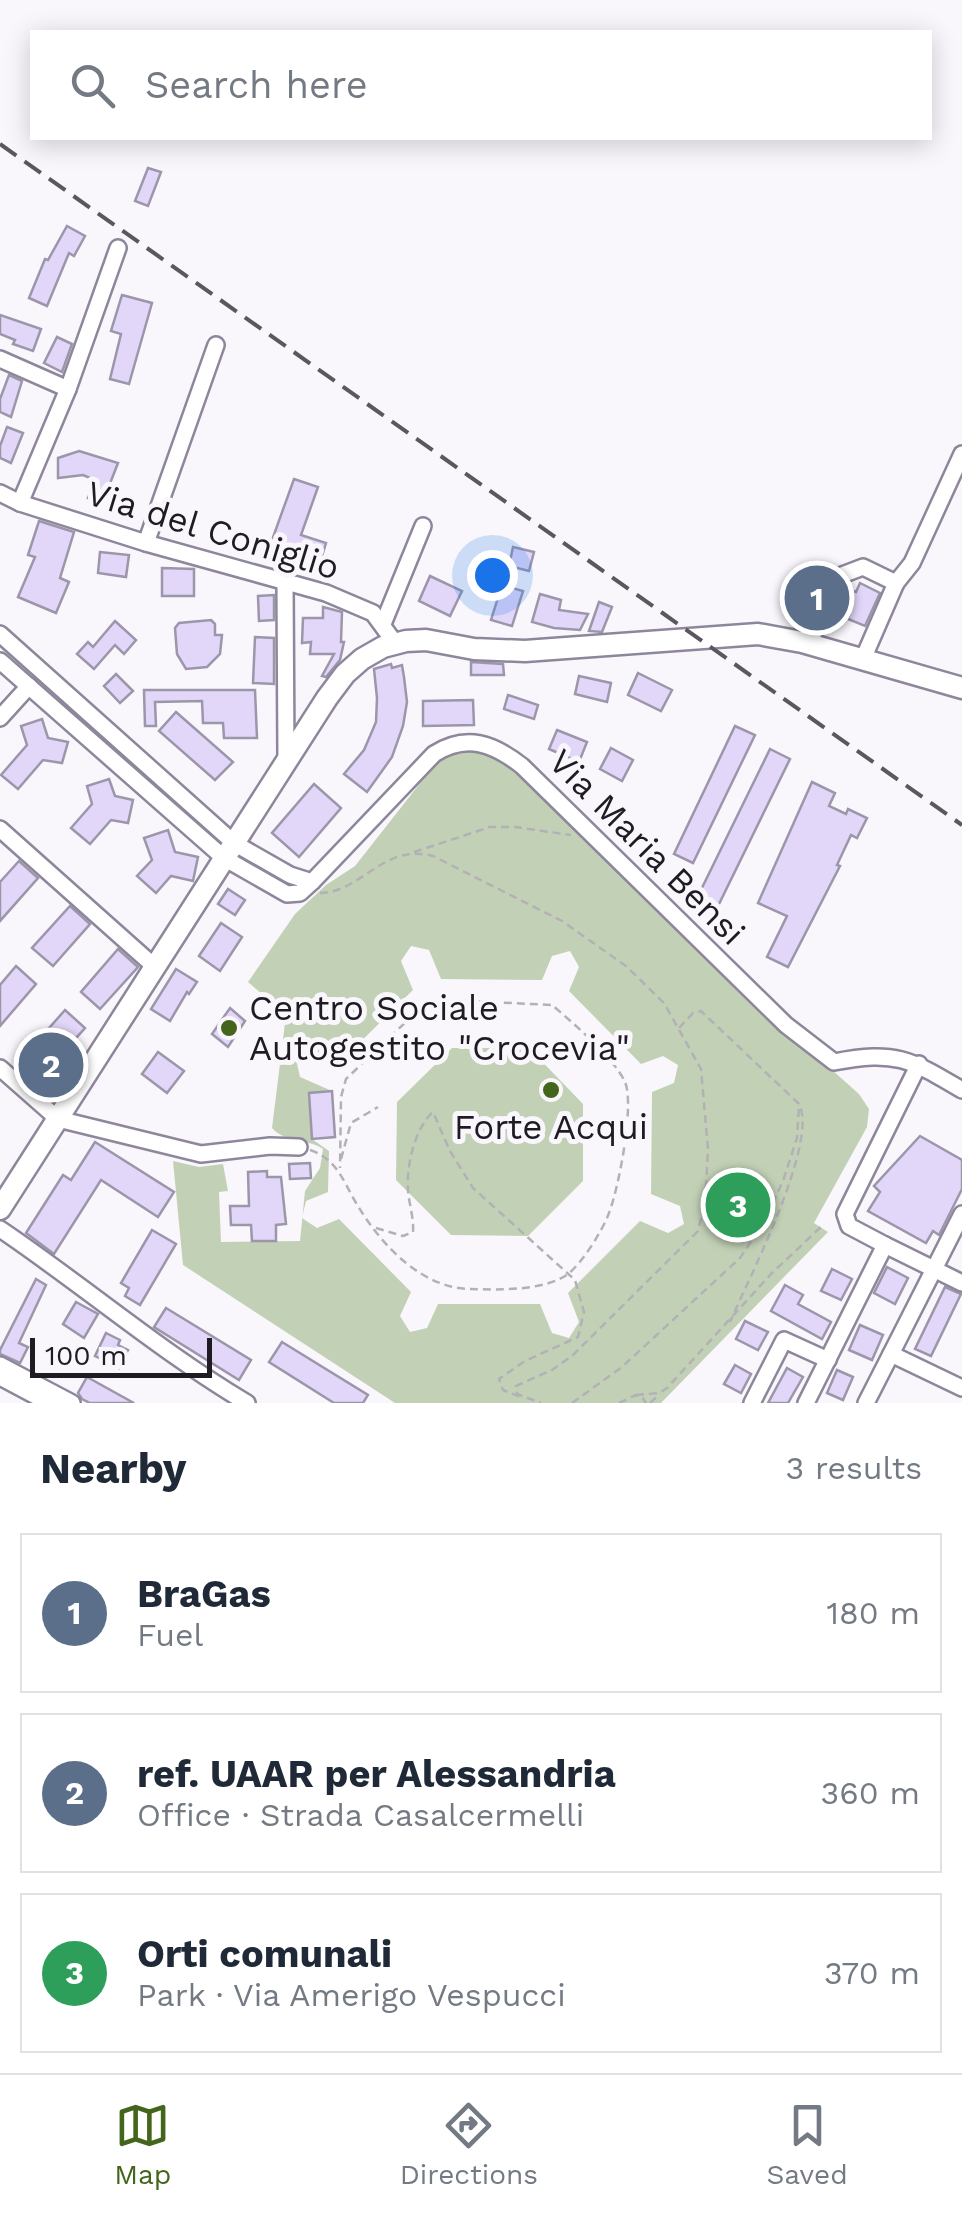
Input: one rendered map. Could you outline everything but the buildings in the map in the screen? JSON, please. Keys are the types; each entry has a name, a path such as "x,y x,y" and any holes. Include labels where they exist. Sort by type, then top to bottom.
{"main road":[{"path":"0,1209 286,762 345,674 372,653 394,643 426,640 474,649 526,652 758,634 808,644 962,688"}],"street":[{"path":"20,503 68,390 118,248"},
{"path":"146,543 216,345"},
{"path":"0,359 68,390"},
{"path":"863,659 896,583 912,562 962,454"},
{"name":"Via del Coniglio","path":"0,493 146,543 326,593 373,613 394,643"},
{"path":"383,624 422,526"},
{"path":"808,644 842,575 863,567 896,583"},
{"path":"284,580 286,762"},
{"path":"0,634 229,851"},
{"path":"0,661 229,851 290,875 306,888"},
{"path":"0,718 28,686"},
{"name":"Via Maria Bensi","path":"306,888 434,754 459,742 488,744 522,766 786,1025 834,1062 868,1056 899,1057 919,1064 962,1090"},
{"path":"0,829 154,967"},
{"path":"919,1064 846,1214 848,1226 962,1282"},
{"path":"0,1068 58,1119 201,1154 270,1146 299,1148"},
{"path":"866,1403 962,1214"},
{"path":"0,1229 118,1312 194,1372 247,1403"},
{"path":"806,1403 885,1245"},
{"path":"752,1403 784,1340 828,1360"},
{"path":"891,1354 962,1388"},
{"path":"0,1365 72,1403"},
{"path":"0,1377 49,1403"}],"path":[{"path":"306,888 325,893 341,888 377,864 490,827 531,828 579,837"},
{"path":"403,855 433,856 575,929 606,950 648,985 700,1066 708,1148 700,1225 679,1252 574,1354 536,1379 516,1386 518,1394 541,1403"},
{"path":"299,1148 321,1154 341,1174 368,1220 408,1264 442,1286 467,1289 552,1282 570,1273 607,1218 627,1132 629,1100 625,1082 618,1070 552,1005 440,998 424,1002 346,1080 341,1092 341,1174"},
{"path":"679,1028 692,1014 702,1011 803,1111 797,1160 730,1322"},
{"path":"572,1403 622,1367 740,1258 763,1224 794,1151 800,1116 796,1100"},
{"path":"340,1168 351,1123 378,1107"},
{"path":"368,1220 390,1234 406,1236 414,1232 408,1172 418,1138 433,1112 450,1151 473,1188 570,1273 580,1292 584,1312 578,1338 524,1360 499,1379 500,1388 508,1394 541,1403"},
{"path":"636,1394 648,1403 666,1390 771,1274 823,1225"},
{"path":"619,1403 636,1394 666,1390"}],"green space":[{"path":"473,749 508,764 784,1036 793,1035 859,1094 869,1109 867,1127 814,1223 828,1232 661,1403 395,1403 183,1265 173,1161 199,1167 223,1164 228,1191 219,1192 221,1242 300,1241 302,1218 317,1228 339,1219 411,1292 400,1316 410,1332 427,1328 438,1304 540,1304 552,1333 569,1338 579,1322 568,1293 640,1221 668,1233 684,1224 680,1206 651,1194 652,1092 674,1083 678,1065 663,1056 641,1064 569,991 579,967 570,951 552,956 542,980 441,979 429,950 411,946 401,961 413,990 340,1062 312,1050 296,1059 300,1077 332,1091 309,1093 312,1139 329,1151 328,1192 306,1201 303,1216 305,1191 320,1168 323,1149 283,1136 272,1128 286,1015 248,982 295,914 326,885 355,866 432,768 448,755"},
{"path":"452,1048 529,1048 583,1104 583,1181 528,1236 451,1235 396,1180 397,1102"}],"railway":[{"path":"0,144 962,825"}],"place":[{"name":"BraGas","path":"817,598"},
{"name":"Centro Sociale Autogestito \"Crocevia\"","path":"229,1028"},
{"name":"ref. UAAR per Alessandria","path":"51,1065"},
{"name":"Forte Acqui","path":"551,1090"},
{"name":"Orti comunali","path":"738,1205"}]}
